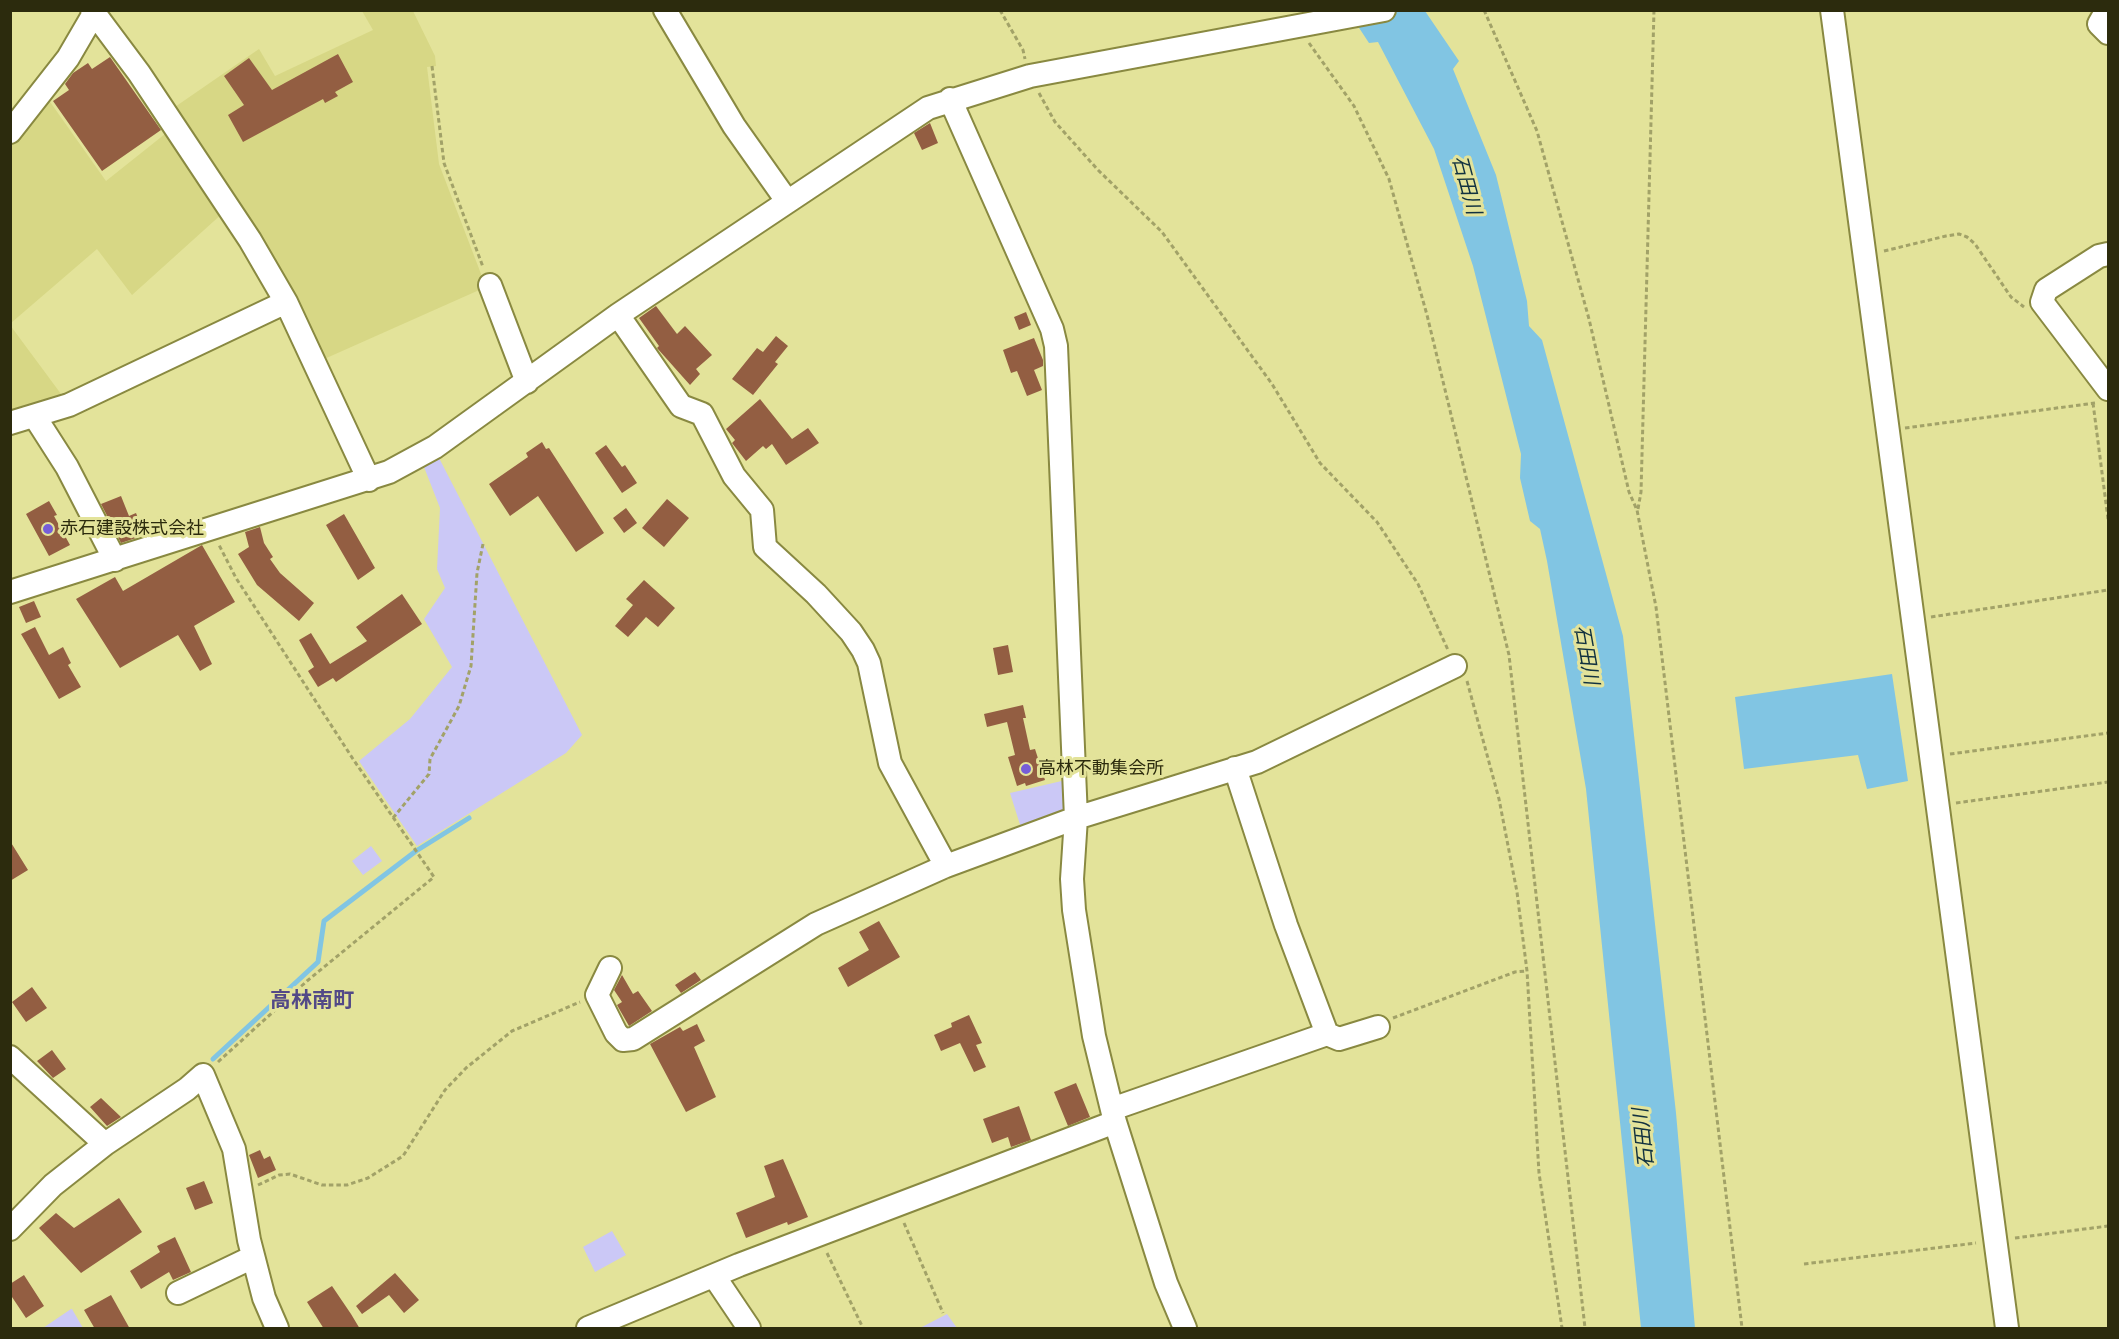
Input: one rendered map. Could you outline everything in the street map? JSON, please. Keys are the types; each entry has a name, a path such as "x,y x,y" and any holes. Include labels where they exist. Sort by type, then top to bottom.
{"street":[{"path":"664,10 734,126 787,201"},
{"path":"10,592 389,472 435,447 618,315 928,108 950,99 1030,76 1306,34 1384,10"},
{"path":"1832,10 2007,1329"},
{"path":"2108,10 2099,24 2109,33"},
{"path":"10,132 68,58 94,11 205,170 250,240 286,302 369,480"},
{"path":"950,99 1052,329 1056,346 1076,818 1072,879 1074,910 1094,1036 1114,1116 1166,1283 1185,1329"},
{"path":"2100,398 2042,302 2046,290 2098,256 2109,254"},
{"path":"490,285 527,382"},
{"path":"10,423 69,405 286,302"},
{"path":"618,315 681,406 702,414 734,476 762,510 765,547 816,594 851,632 863,650 869,663 890,763 946,866"},
{"path":"35,417 67,467 115,560"},
{"path":"610,968 597,995 616,1033 623,1040 633,1039 816,924 946,866 1076,818 1257,762 1379,705 1455,666"},
{"path":"1236,768 1286,925 1328,1034 1339,1040 1378,1026"},
{"path":"588,1329 714,1276 897,1205 1114,1116 1328,1034"},
{"path":"10,1057 105,1144"},
{"path":"10,1229 53,1185 105,1144 203,1075 234,1149 253,1257 264,1298 277,1329"},
{"path":"178,1293 253,1257"},
{"path":"714,1276 749,1329"}],"path":[{"path":"1000,10 1023,50 1030,76 1054,122 1098,170 1162,232 1272,384 1320,463 1383,530 1418,584 1455,666 1463,665 1499,799 1517,892 1527,971 1539,1173 1562,1329"},
{"path":"1484,10 1537,131 1589,319 1629,492 1637,510 1657,619 1742,1329"},
{"path":"1637,510 1641,492 1654,10"},
{"path":"1306,34 1354,106 1389,179 1427,315 1509,655 1585,1329"},
{"path":"432,66 444,163 490,285"},
{"path":"1864,253 1914,245 1959,234 1975,244 2018,304 2025,308 2042,302"},
{"path":"1889,430 2100,398 2109,519"},
{"path":"203,1075 307,981 434,877 236,578 209,529"},
{"path":"393,818 429,774 430,759 459,706 471,666 477,573 483,544"},
{"path":"1914,619 2109,590"},
{"path":"1932,752 1958,755 2109,733"},
{"path":"1939,805 2109,782"},
{"path":"1378,1026 1395,1017 1515,972 1527,971"},
{"path":"243,1192 279,1175 290,1174 322,1185 347,1185 368,1178 403,1156 445,1090 466,1068 512,1031 597,995"},
{"path":"897,1205 943,1313"},
{"path":"1804,1264 2109,1226"},
{"path":"819,1234 863,1329"}],"shaded area":[{"path":"362,11 413,11 435,56 436,66 427,67 439,164 486,287 322,360 172,109 259,49 275,76 373,30"},
{"path":"48,99 106,181 170,130 224,212 132,295 97,249 11,323 11,145"},
{"path":"10,325 64,398 11,415"},
{"path":"439,458 582,735 566,753 417,846 359,761 410,719 452,667 424,619 445,588 437,569 440,508 424,467"},
{"path":"1066,780 1067,815 1022,831 1010,793"},
{"path":"371,846 382,861 363,875 352,861"},
{"path":"612,1231 626,1255 595,1272 583,1247"},
{"path":"71,1309 83,1328 43,1328"},
{"path":"947,1314 957,1328 920,1328"}],"water":[{"name":"石田川","path":"1348,11 1425,11 1459,61 1453,69 1496,175 1527,301 1529,326 1542,340 1623,636 1676,1113 1695,1328 1641,1328 1586,789 1547,561 1540,529 1530,521 1520,478 1521,454 1473,266 1434,149 1378,42 1369,43"},
{"path":"1892,674 1908,781 1867,789 1858,755 1744,769 1735,697"}],"building":[{"path":"338,54 353,82 335,92 338,96 325,103 323,99 243,142 228,115 244,105 224,76 249,58 272,90"},
{"path":"110,57 161,130 102,171 53,101 69,90 65,84 73,73 88,63 92,69"},
{"path":"930,123 938,143 922,150 914,133"},
{"path":"656,306 677,334 685,326 712,355 696,369 700,374 690,385 657,348 659,346 639,318"},
{"path":"1026,312 1031,325 1019,330 1014,317"},
{"path":"776,336 788,346 775,362 778,364 753,395 732,379 757,348 763,352"},
{"path":"1034,338 1043,360 1043,366 1034,370 1042,390 1027,396 1017,371 1011,373 1003,350"},
{"path":"760,399 792,439 808,428 819,443 786,465 772,444 766,449 763,446 746,461 732,443 735,440 726,429"},
{"path":"542,442 546,449 549,448 604,533 576,552 538,496 510,516 489,484 528,457 526,453"},
{"path":"606,445 622,467 625,465 637,483 622,493 595,453"},
{"path":"121,496 129,516 136,513 141,526 133,529 136,538 121,543 101,504"},
{"path":"667,499 689,518 664,547 642,528"},
{"path":"49,501 57,515 54,516 70,545 49,556 26,514"},
{"path":"626,508 637,523 624,533 613,518"},
{"path":"344,514 375,568 358,580 326,525"},
{"path":"260,527 264,543 273,557 270,559 280,573 314,603 299,621 257,585 238,554 249,547 245,532"},
{"path":"202,545 235,602 194,626 212,664 200,671 178,635 120,668 76,599 115,577 123,591"},
{"path":"644,580 675,608 658,627 646,617 628,637 615,626 633,605 626,599"},
{"path":"402,594 422,624 336,682 333,678 318,687 308,671 314,667 299,640 311,633 330,664 367,641 356,627"},
{"path":"34,601 41,617 26,623 19,607"},
{"path":"35,627 49,655 63,647 71,663 68,665 81,687 59,699 21,634"},
{"path":"1008,645 1013,672 998,675 993,648"},
{"path":"1023,705 1026,718 1023,718 1030,750 1035,749 1045,780 1026,786 1025,783 1017,786 1008,757 1015,755 1007,722 987,727 984,714"},
{"path":"10,841 28,870 10,881"},
{"path":"879,921 900,957 848,987 838,968 869,950 859,932"},
{"path":"695,972 701,980 681,993 675,985"},
{"path":"622,975 633,994 638,991 652,1011 629,1026 617,1005 622,1002 614,990"},
{"path":"32,987 47,1008 26,1022 12,1002"},
{"path":"969,1015 982,1043 976,1045 986,1067 974,1072 960,1043 941,1051 934,1035 952,1027 951,1023"},
{"path":"697,1024 705,1041 694,1047 716,1097 686,1112 650,1044 680,1027 683,1031"},
{"path":"52,1050 66,1069 53,1078 37,1061"},
{"path":"1076,1083 1090,1117 1068,1126 1054,1092"},
{"path":"101,1098 121,1117 107,1126 90,1107"},
{"path":"1019,1106 1031,1140 1011,1147 1008,1137 992,1143 983,1119"},
{"path":"260,1150 264,1159 270,1156 276,1170 258,1178 249,1155"},
{"path":"783,1159 808,1217 788,1225 787,1222 746,1238 736,1213 775,1197 764,1166"},
{"path":"204,1181 213,1203 195,1210 186,1188"},
{"path":"119,1198 142,1232 81,1273 39,1228 56,1213 74,1228"},
{"path":"175,1237 191,1272 173,1280 169,1272 141,1289 130,1271 160,1252 157,1246"},
{"path":"395,1273 419,1300 404,1313 389,1295 362,1314 356,1306"},
{"path":"24,1275 44,1306 26,1318 10,1294 10,1284"},
{"path":"332,1286 360,1329 324,1329 307,1302"},
{"path":"111,1295 130,1329 95,1329 84,1310"}],"waterway":[{"path":"213,1059 318,962 324,921 416,851 469,818"}],"place":[{"name":"赤石建設株式会社","path":"48,529"},
{"name":"高林不動集会所","path":"1026,769"}],"district":[{"name":"高林南町","path":"312,1001"}]}
